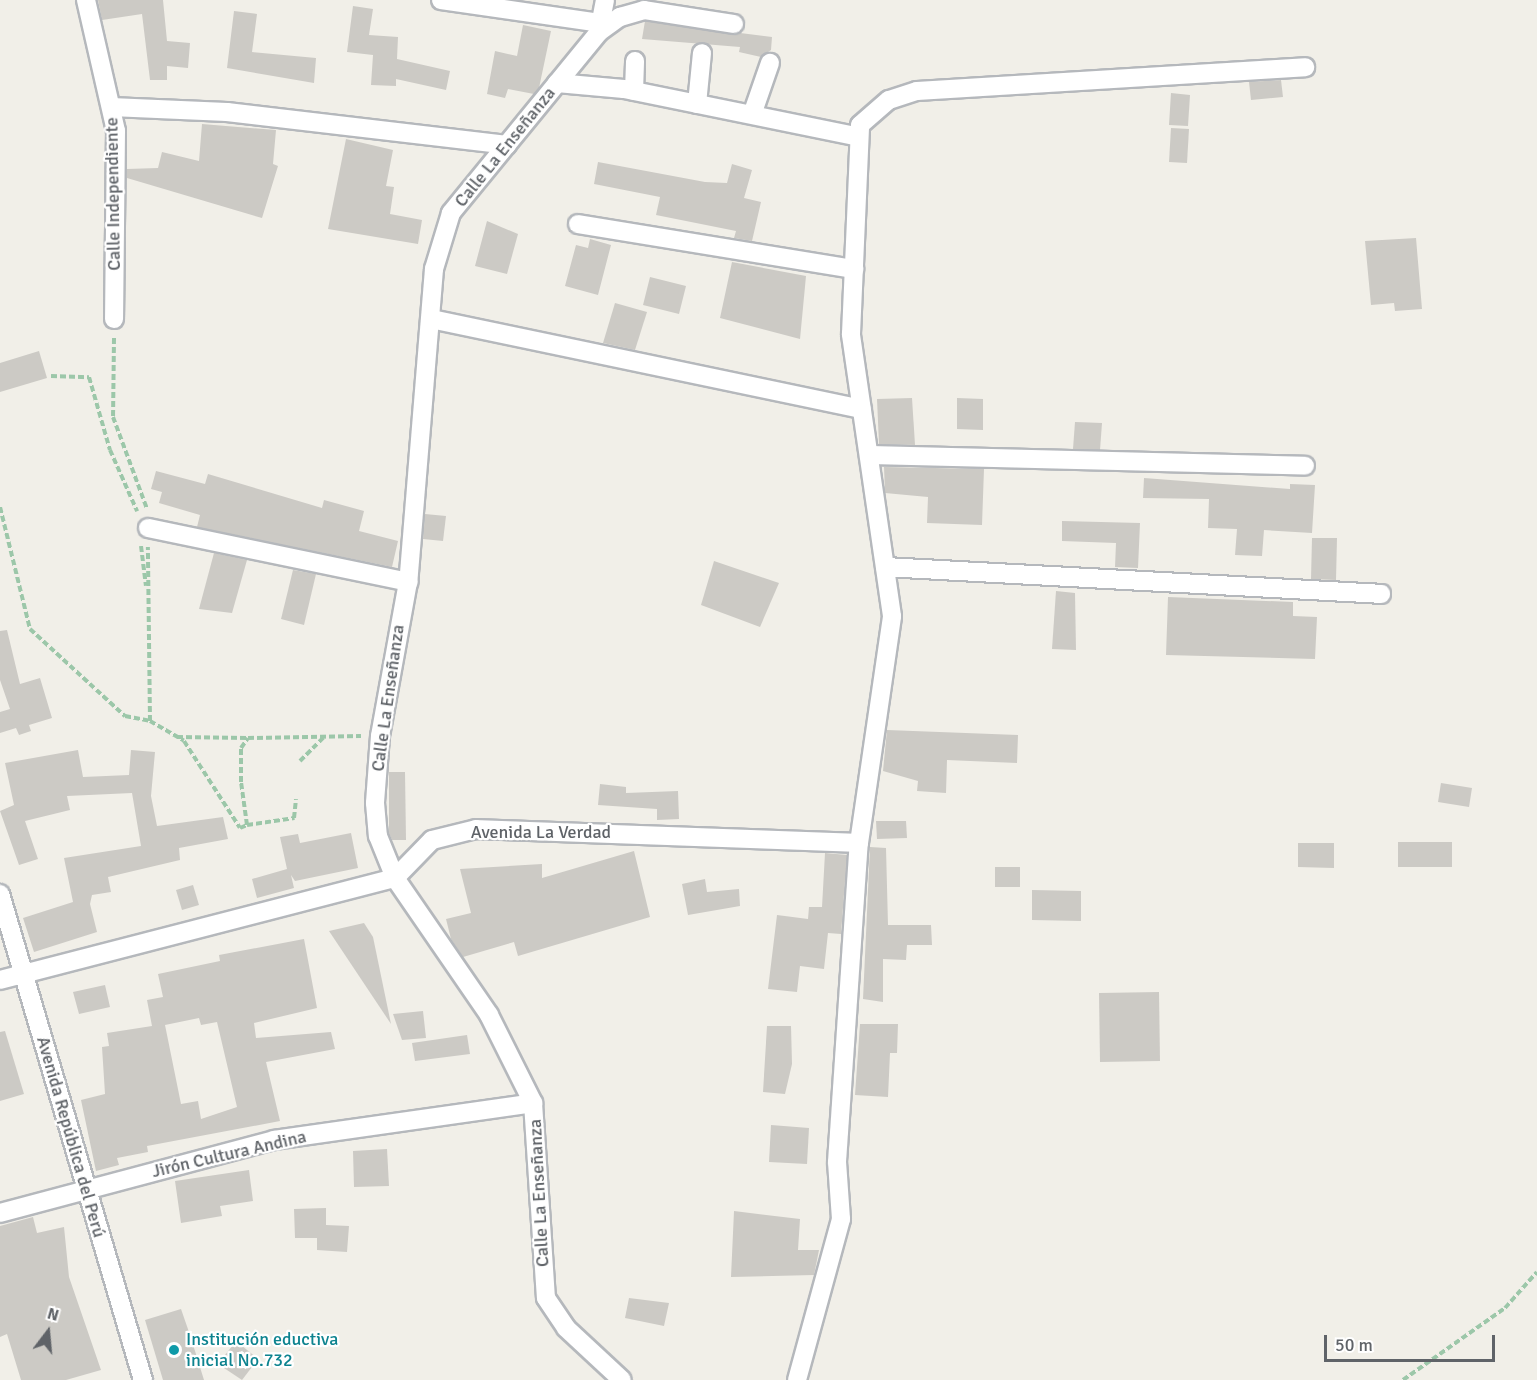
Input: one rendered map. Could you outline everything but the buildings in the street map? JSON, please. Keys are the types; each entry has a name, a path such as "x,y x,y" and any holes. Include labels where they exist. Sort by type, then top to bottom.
{"street":[{"name":"Calle Independiente","path":"86,0 111,107 114,319"},
{"path":"441,0 600,28 605,0"},
{"name":"Calle La Enseñanza","path":"622,1380 566,1328 546,1298 533,1103 489,1015 394,878 377,825 380,736 408,582 434,269 451,213 600,28 620,16 653,6 734,24"},
{"path":"697,104 702,52"},
{"path":"634,91 635,61"},
{"path":"753,112 770,63"},
{"path":"797,1380 841,1219 837,1162 859,843 892,616 851,334 860,125 889,100 917,91 1305,67"},
{"path":"557,83 634,91 697,104 753,112 859,137"},
{"path":"111,107 227,112 507,145"},
{"path":"578,224 854,268"},
{"path":"431,319 862,409"},
{"path":"869,455 1305,466"},
{"path":"142,528 408,582"},
{"path":"885,567 1381,594"},
{"name":"Avenida La Verdad","path":"394,878 432,840 476,829 859,843"},
{"path":"0,980 394,878"},
{"name":"Avenida República del Perú","path":"0,894 25,974 85,1190 143,1380"},
{"name":"Jirón Cultura Andina","path":"0,1213 274,1140 533,1103"}],"path":[{"path":"114,319 113,417 121,448 147,501 142,528 149,604"},
{"path":"51,376 89,376 142,528 149,604 150,721"},
{"path":"0,507 30,629 125,716 150,721 177,737 240,828 294,818 296,799"},
{"path":"177,737 380,736"},
{"path":"247,825 241,782 241,748 248,738"},
{"path":"300,761 324,738"},
{"path":"1403,1380 1505,1308 1537,1272"}],"place":[{"name":"Institución eductiva inicial No.732","path":"174,1350"}]}
